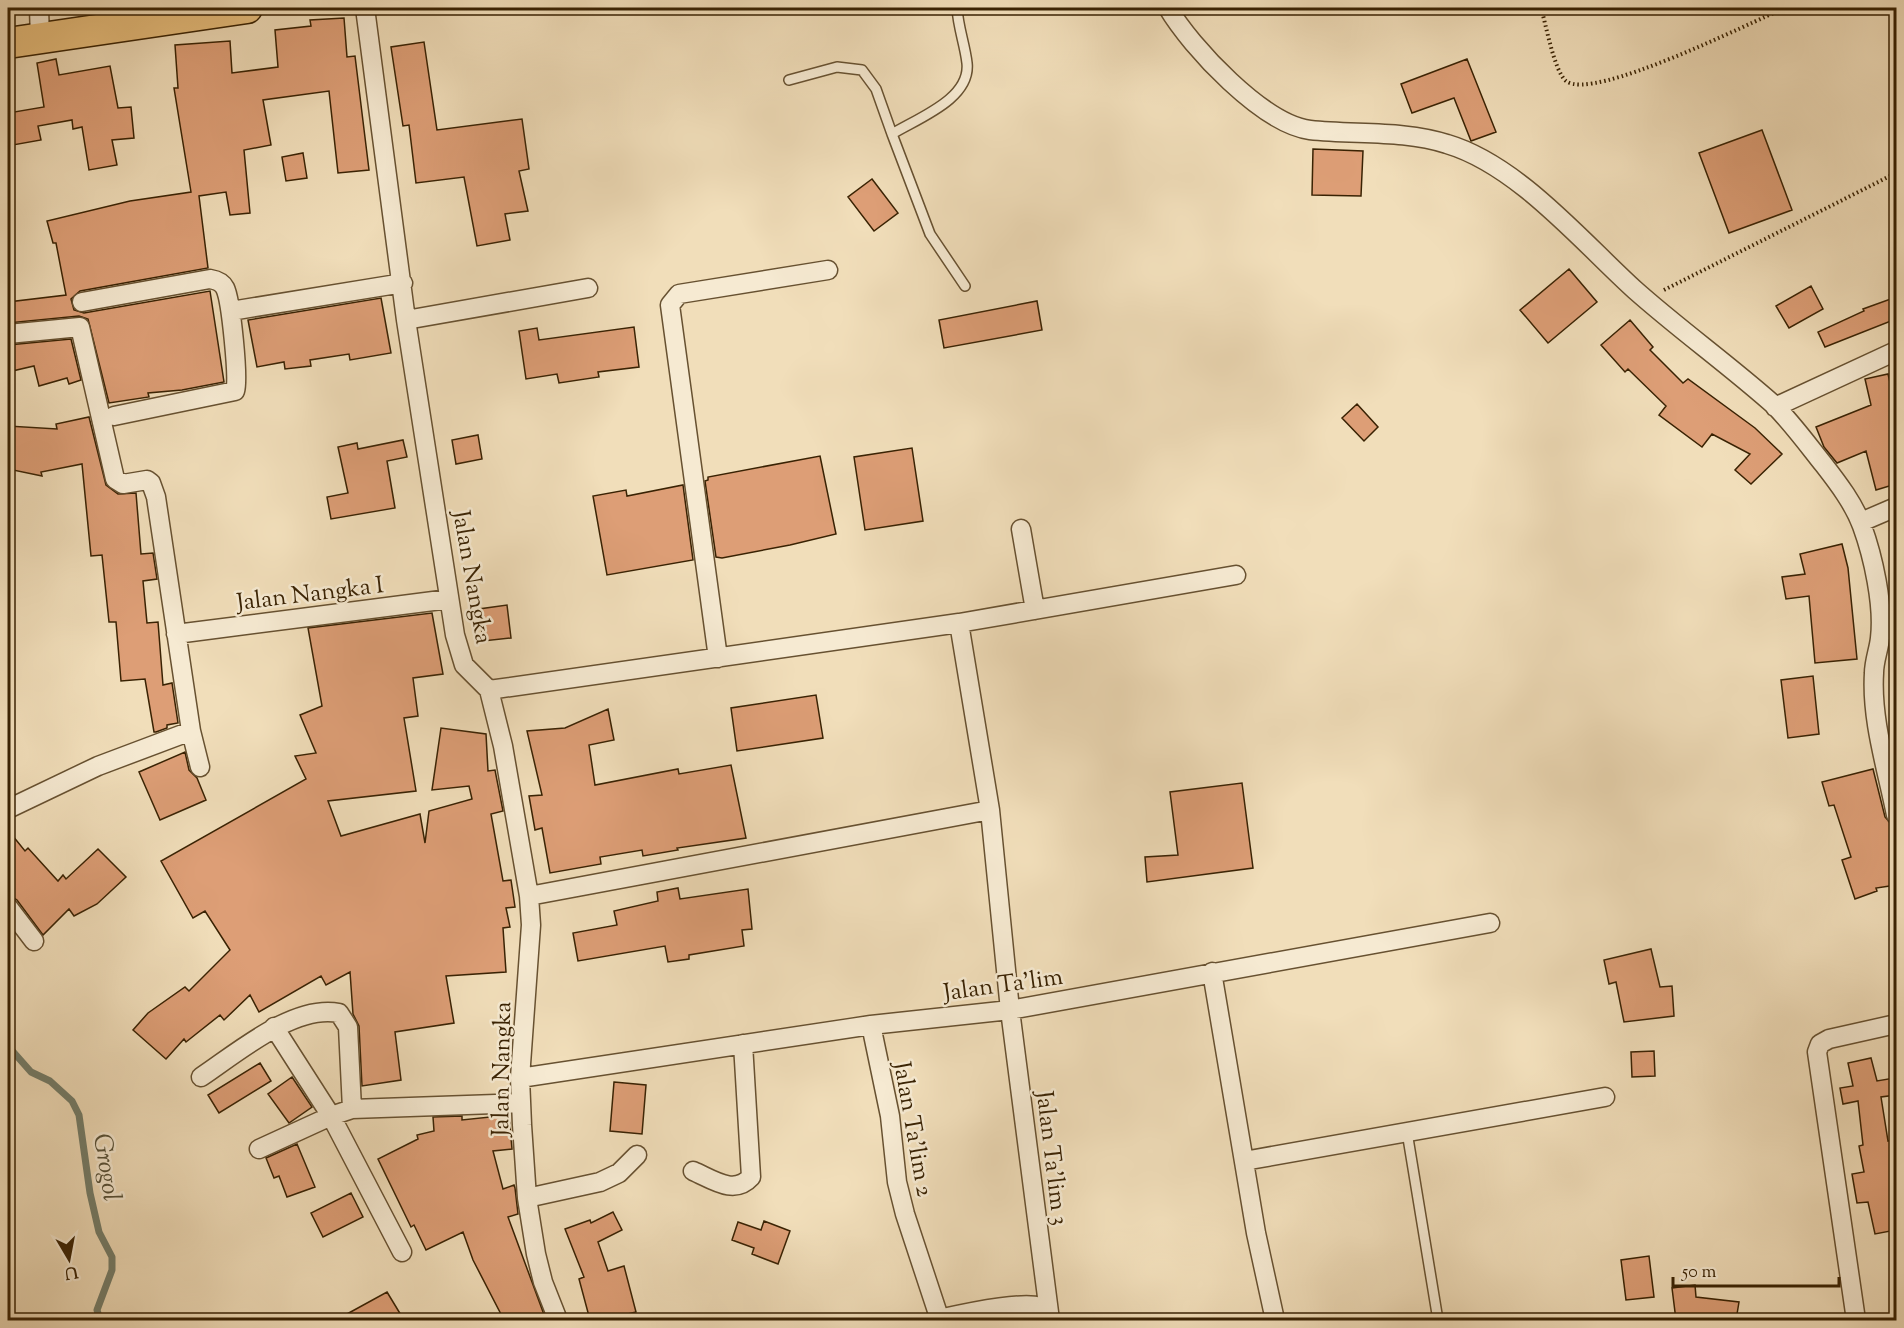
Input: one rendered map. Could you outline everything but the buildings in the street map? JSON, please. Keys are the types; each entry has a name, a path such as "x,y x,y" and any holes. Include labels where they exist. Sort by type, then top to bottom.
{"highway":[{"path":"8,43 247,8"}],"street":[{"path":"39,8 40,39"},
{"name":"Jalan Nangka","path":"365,8 403,283 406,320 449,599 464,665 489,690 503,746 529,897 531,925 520,1078 527,1198 543,1282 558,1320"},
{"path":"1168,8 1177,25 1210,61 1234,85 1276,118 1306,129 1420,138 1448,144 1476,157 1511,179 1575,230 1645,299 1775,407 1838,483 1861,522 1871,553 1889,632 1874,673 1879,734 1896,815"},
{"path":"718,658 670,305 679,294 828,270"},
{"path":"82,302 210,279 219,281 225,288 231,311 235,391 114,417"},
{"path":"231,311 403,283"},
{"path":"406,320 588,288"},
{"path":"8,334 80,327 115,479 123,484 147,480 151,483 156,497 191,731 200,767"},
{"path":"1775,407 1896,351"},
{"path":"1861,522 1896,507"},
{"path":"1021,529 1035,610"},
{"path":"489,690 959,622 1236,575"},
{"name":"Jalan Nangka I","path":"176,634 449,599"},
{"name":"Jalan Ta'lim 3","path":"959,622 990,810 1010,1010 1049,1316"},
{"path":"1879,734 1896,726"},
{"path":"8,809 98,766 191,731"},
{"path":"529,897 990,810"},
{"path":"8,907 34,941"},
{"name":"Jalan Ta'lim","path":"520,1078 871,1025 1010,1010 1490,923"},
{"path":"1212,972 1244,1161 1275,1320"},
{"path":"201,1077 274,1027 324,1010 339,1013 348,1027 352,1109"},
{"path":"1856,1320 1817,1052 1820,1044 1829,1039 1896,1024"},
{"name":"Jalan Ta'lim 2","path":"871,1025 890,1116 897,1182 939,1320"},
{"path":"274,1027 331,1116 402,1252"},
{"path":"693,1171 728,1187 746,1183 751,1177 743,1044"},
{"path":"1244,1161 1605,1097"},
{"path":"260,1149 331,1116 352,1109 521,1103"},
{"path":"527,1198 600,1182 619,1173 637,1155"},
{"path":"939,1320 998,1308 1040,1305 1049,1316"}],"lane":[{"path":"892,134 953,98 967,78 967,65 957,8"},
{"path":"789,80 837,67 862,70 876,89 930,234 965,286"},
{"path":"1407,1132 1438,1320"}],"path":[{"path":"1541,8 1559,70 1565,80 1580,86 1605,82 1650,67 1785,8"},
{"path":"1645,299 1737,255 1896,173"}],"waterway":[{"name":"Grogol","path":"8,1046 31,1072 50,1081 72,1101 79,1115 90,1193 99,1232 112,1257 112,1270 97,1310 100,1320"}]}
